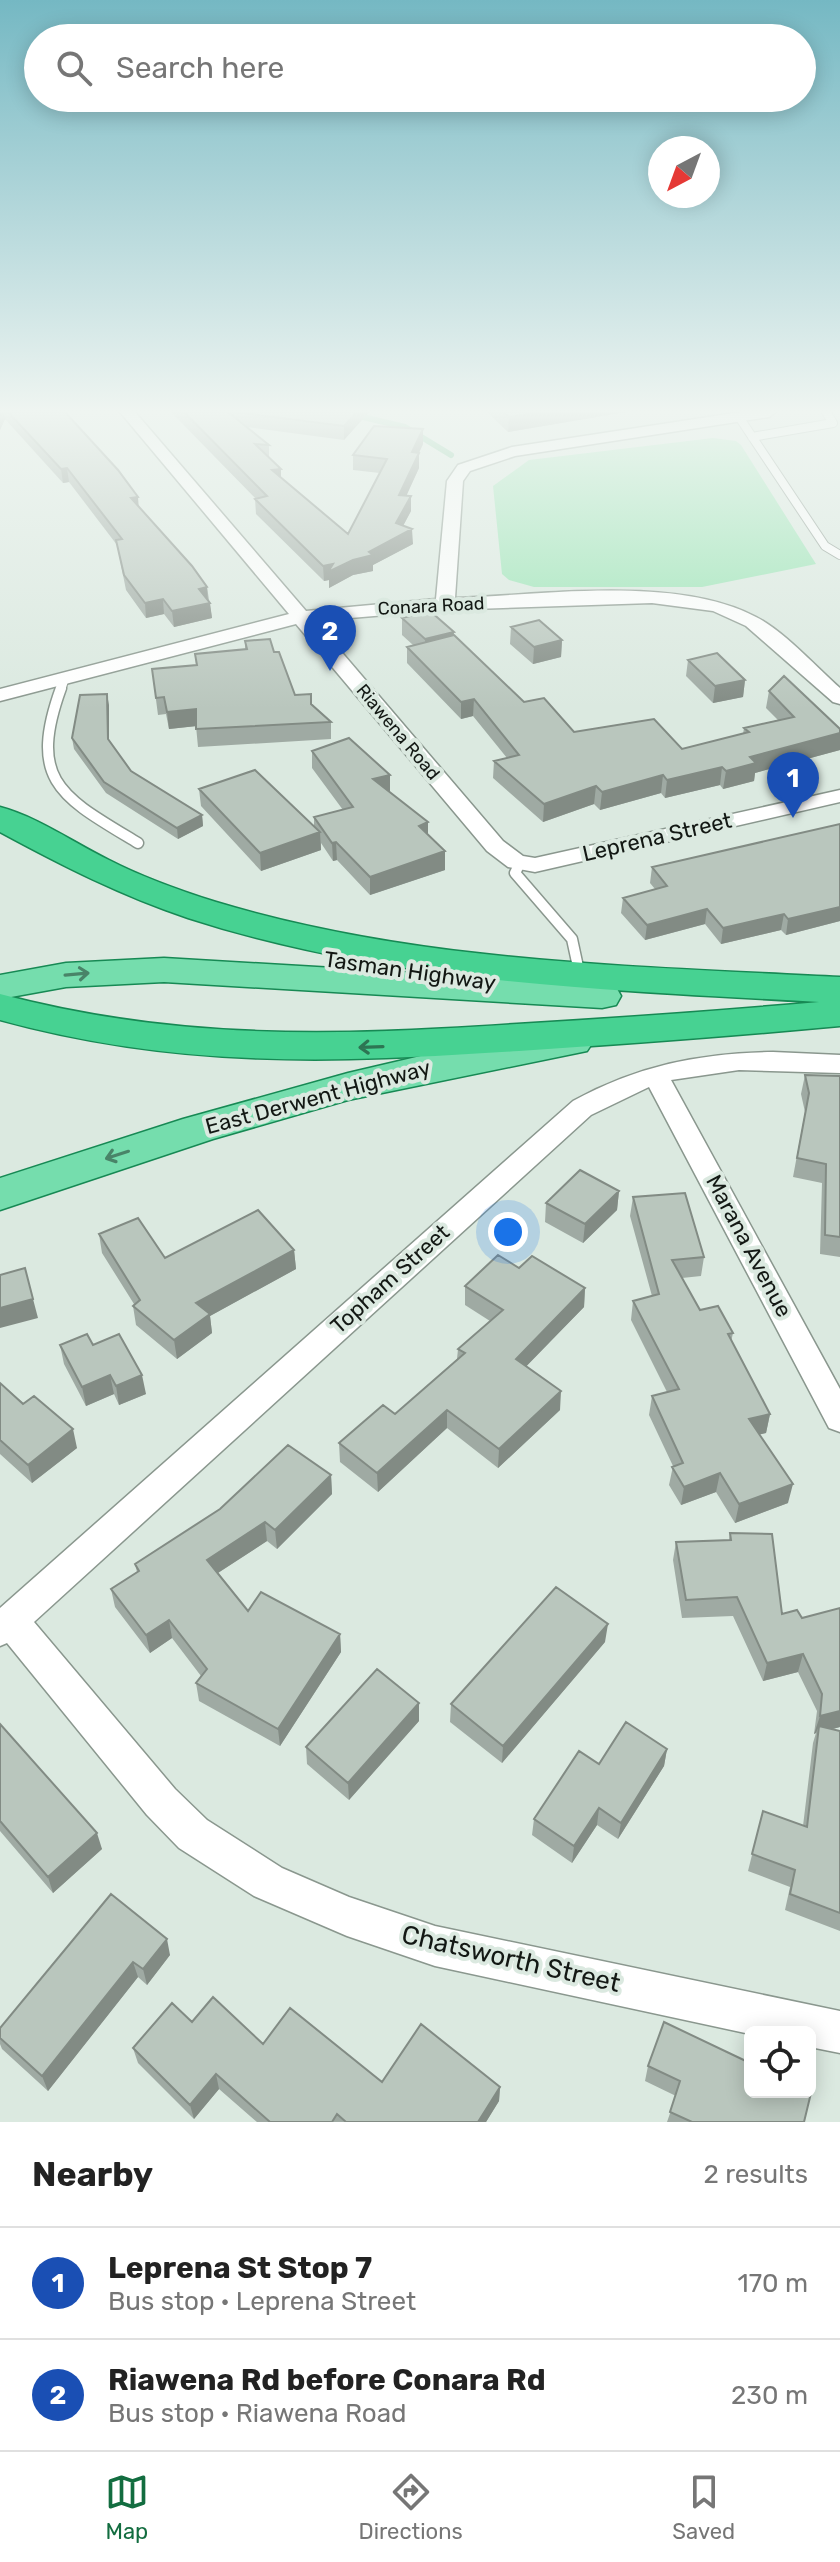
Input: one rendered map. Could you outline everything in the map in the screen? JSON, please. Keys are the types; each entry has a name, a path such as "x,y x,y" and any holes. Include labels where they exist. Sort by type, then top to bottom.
{"highway":[{"path":"0,818 118,881 233,921 397,956 591,986"},
{"name":"Tasman Highway","path":"0,844 107,897 252,944 460,980 591,986 711,998 840,992"},
{"path":"0,1007 54,1023 171,1043 303,1049 644,1029 840,1013"}],"main road":[{"path":"0,987 66,975 179,970 591,986"},
{"name":"East Derwent Highway","path":"0,1194 191,1130 331,1091 451,1063 644,1029"}],"street":[{"name":"Riawena Road","path":"211,511 495,846 520,863"},
{"path":"445,604 453,511"},
{"name":"Conara Road","path":"0,695 300,617 445,604 652,597 717,606 753,622 840,698"},
{"name":"Leprena Street","path":"520,863 548,862 840,796"},
{"name":"Topham Street","path":"6,1626 551,1133 599,1097 655,1074 758,1058 840,1064"},
{"name":"Marana Avenue","path":"655,1074 840,1419"},
{"name":"Chatsworth Street","path":"6,1626 161,1802 193,1834 268,1882 347,1916 435,1946 840,2032"}],"lane":[{"path":"802,511 825,546 840,555"},
{"path":"65,678 50,714 44,751 55,784 86,811 138,843"},
{"path":"520,863 515,873 572,939 591,986"}],"green space":[{"path":"496,511 783,511 816,564 702,587 534,587 509,580 502,574"}],"building":[{"path":"100,511 143,511 192,566 207,587 199,589 210,603 172,611 163,599 145,603 124,575 116,540 122,539"},
{"path":"267,511 321,511 348,534 360,511 403,511 396,523 412,529 369,552 373,555 328,572 333,564 323,566"},
{"path":"430,611 454,632 425,639 402,618"},
{"path":"539,620 562,640 534,647 511,627"},
{"path":"454,635 524,702 544,698 574,732 654,719 682,749 749,732 744,728 794,717 769,691 784,676 840,729 840,733 750,757 756,763 726,771 722,767 667,780 663,775 602,792 596,786 544,804 494,761 519,755 474,699 461,702 407,647"},
{"path":"270,639 274,652 279,652 295,695 311,694 311,704 331,722 196,729 196,709 167,712 164,697 156,698 152,669 197,665 195,654 247,649 245,641"},
{"path":"717,653 745,680 715,686 688,660"},
{"path":"107,694 108,739 131,771 202,815 177,828 104,782 72,738 80,695"},
{"path":"349,738 390,775 373,779 428,822 419,826 445,851 370,877 336,842 332,843 314,817 353,807 312,751"},
{"path":"255,770 320,832 260,853 199,789"},
{"path":"840,824 840,907 788,919 784,914 723,928 707,909 647,925 623,898 667,886 652,867"},
{"path":"805,1075 840,1076 840,1237 825,1235 826,1164 797,1158 809,1093"},
{"path":"580,1170 619,1191 585,1224 546,1203"},
{"path":"685,1193 704,1257 672,1260 700,1310 718,1306 733,1333 728,1334 770,1414 749,1419 793,1484 739,1504 720,1473 684,1487 672,1467 683,1463 652,1396 679,1389 633,1301 659,1294 633,1197"},
{"path":"258,1210 294,1250 196,1303 210,1314 174,1340 133,1306 140,1300 99,1234 138,1218 165,1258"},
{"path":"498,1255 519,1268 532,1256 585,1288 516,1359 561,1391 499,1449 447,1410 377,1473 339,1443 383,1405 395,1414 465,1353 458,1349 503,1310 465,1286"},
{"path":"25,1268 33,1299 0,1308 0,1275"},
{"path":"87,1334 93,1345 119,1334 142,1375 116,1386 110,1375 82,1387 60,1345"},
{"path":"0,1383 23,1404 34,1396 73,1429 28,1465 0,1440"},
{"path":"288,1445 331,1475 275,1530 265,1522 207,1560 248,1611 261,1592 340,1634 278,1729 196,1683 207,1669 169,1620 146,1635 111,1589 139,1571 135,1564 220,1509"},
{"path":"730,1533 772,1534 782,1614 797,1610 802,1618 840,1608 840,1711 820,1716 822,1694 803,1654 767,1663 737,1597 686,1600 676,1542 731,1540"},
{"path":"556,1587 608,1624 503,1746 451,1704"},
{"path":"377,1669 419,1703 348,1783 306,1747"},
{"path":"626,1722 667,1749 621,1823 599,1808 574,1846 534,1819 579,1751 599,1764"},
{"path":"0,1724 97,1833 48,1877 0,1821"},
{"path":"819,1726 840,1731 840,1913 790,1894 795,1870 752,1854 763,1811 807,1827"},
{"path":"111,1894 167,1939 143,1969 133,1962 42,2076 0,2038 0,2028"},
{"path":"213,1997 263,2044 290,2008 382,2082 421,2024 500,2087 478,2122 346,2122 337,2114 332,2122 270,2122 216,2074 190,2105 133,2048 172,2003 192,2022"},
{"path":"664,2022 744,2060 744,2098 810,2098 804,2122 692,2122 670,2112 680,2081 648,2066"}],"place":[{"name":"Riawena Rd before Conara Rd","path":"330,671"},
{"name":"Leprena St Stop 7","path":"793,818"}]}
